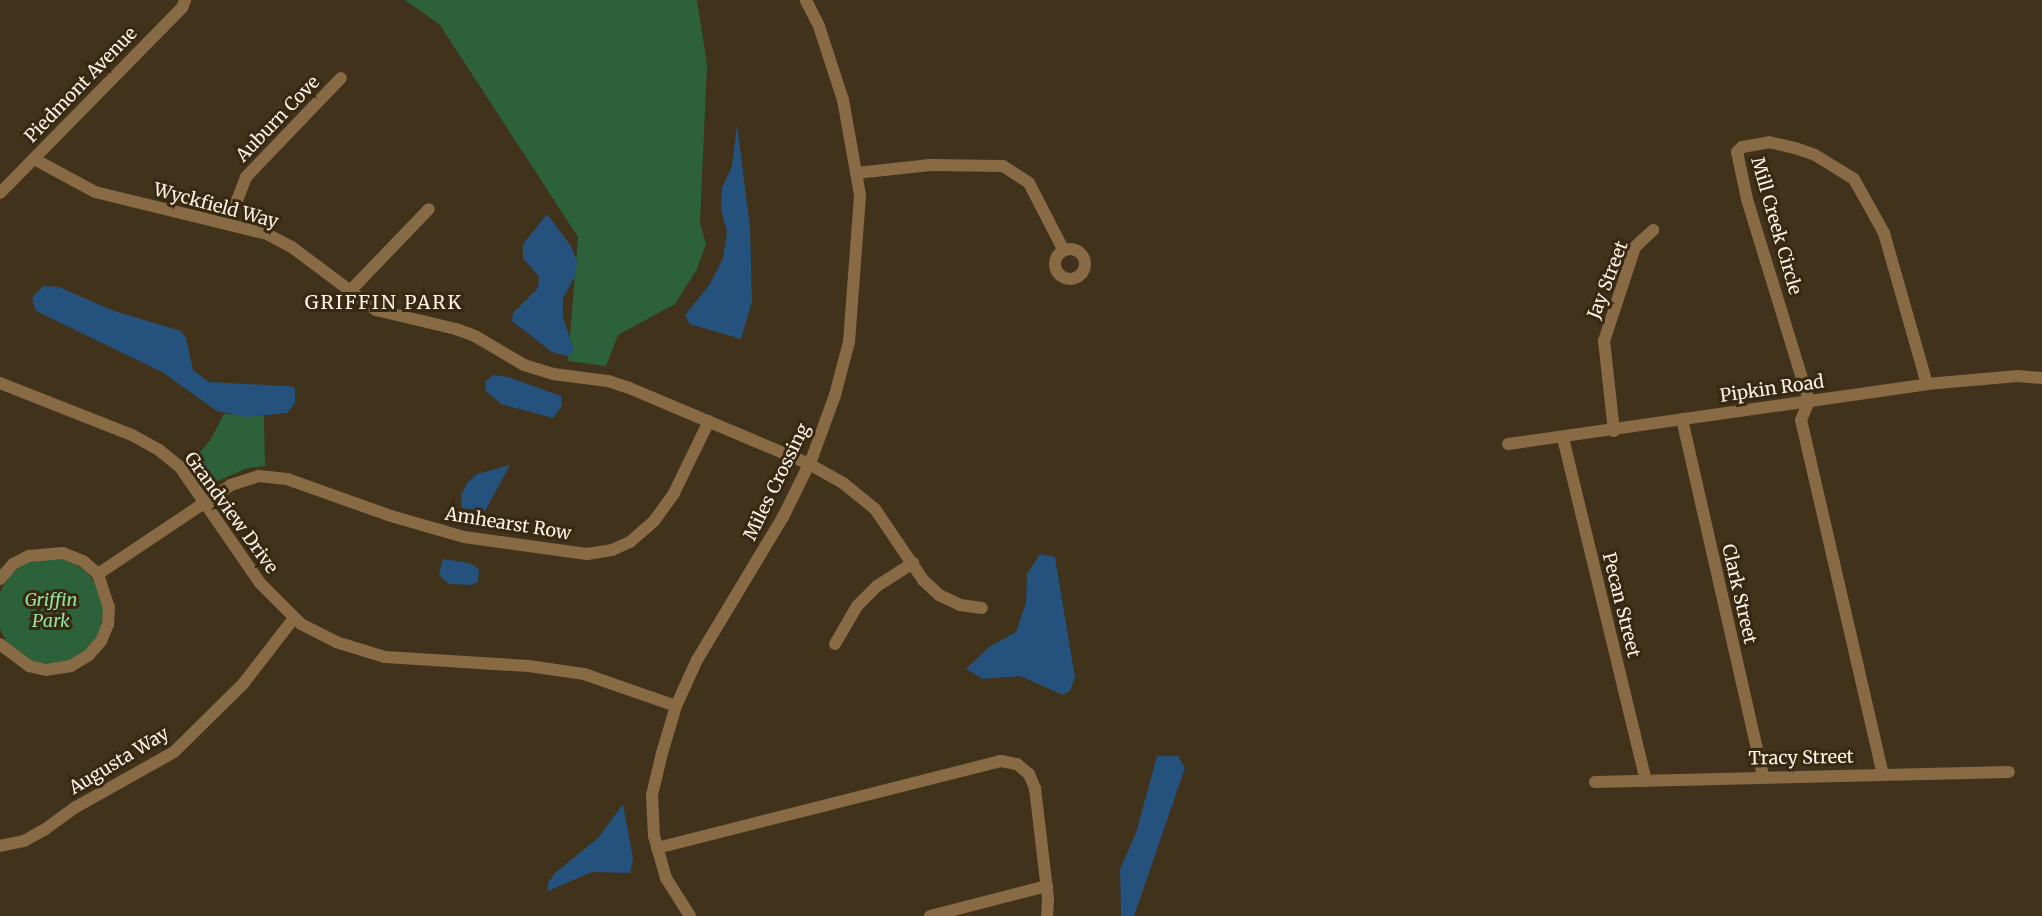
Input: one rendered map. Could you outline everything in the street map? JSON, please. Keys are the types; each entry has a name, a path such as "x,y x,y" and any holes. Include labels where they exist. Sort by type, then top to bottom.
{"street":[{"name":"Piedmont Avenue","path":"0,193 182,8 185,0"},
{"name":"Miles Crossing","path":"690,916 666,878 652,817 652,795 676,706 717,624 783,517 809,464 835,395 849,342 860,195 843,100 819,26 806,0"},
{"name":"Auburn Cove","path":"228,224 246,177 341,78"},
{"name":"Mill Creek Circle","path":"1809,401 1746,200 1737,152 1753,143 1769,142 1795,148 1826,161 1854,179 1884,233 1927,384"},
{"name":"Wyckfield Way","path":"34,159 95,192 267,234 293,248 376,310 475,336 524,365 553,374 608,381 809,464 843,483 875,509 923,580 939,595 960,605 982,608"},
{"path":"856,173 931,165 1003,166 1029,183 1063,251"},
{"path":"349,292 429,209"},
{"name":"Jay Street","path":"1614,431 1604,341 1635,247 1653,230"},
{"name":"Pipkin Road","path":"1508,444 1614,431 1927,384 2018,376 2042,378"},
{"name":"Grandview Drive","path":"0,383 132,435 159,450 180,467 241,558 294,618 336,642 385,657 557,669 584,674 676,706"},
{"path":"1809,401 1801,420 1883,775"},
{"name":"Clark Street","path":"1682,419 1763,776"},
{"name":"Amhearst Row","path":"98,574 244,479 272,476 464,537 587,554 612,550 630,542 654,522 674,493 709,421"},
{"name":"Pecan Street","path":"1563,438 1646,780"},
{"path":"0,579 22,559 46,552 74,556 98,574 107,598 108,624 96,648 80,662 59,669 29,666 0,644"},
{"path":"835,644 858,606 877,586 913,563"},
{"name":"Augusta Way","path":"0,846 34,836 76,807 174,752 243,684 294,618"},
{"path":"657,848 1001,761 1017,764 1029,774 1035,788 1047,916"},
{"name":"Tracy Street","path":"1595,782 2009,772"},
{"path":"930,916 1046,886"}],"green space":[{"path":"405,0 697,0 707,65 700,222 706,244 697,269 675,304 618,335 606,366 568,361 578,237 440,25"},
{"path":"224,414 264,416 265,466 247,468 209,485 189,465 211,439"},
{"name":"Griffin Park","path":"50,558 70,562 88,573 99,591 103,611 99,631 88,649 70,660 50,664 30,660 12,649 1,631 -3,611 1,591 12,573 30,562"}],"water":[{"path":"737,124 750,227 752,301 741,339 690,324 685,315 710,284 723,258 727,232 721,209 722,188 732,166"},
{"path":"547,214 571,246 577,261 575,276 563,298 563,317 574,351 568,356 552,352 512,321 513,313 538,288 539,277 523,258 523,244"},
{"path":"43,286 59,287 114,311 181,331 186,338 193,370 209,382 288,386 295,388 295,403 287,413 247,417 217,411 162,372 36,311 32,298"},
{"path":"493,375 508,377 561,396 562,406 553,418 501,404 486,391 485,382"},
{"path":"510,465 485,511 462,508 461,495 468,482 477,474"},
{"path":"1040,554 1055,557 1075,677 1070,691 1063,695 1020,676 983,679 966,669 989,647 1016,632 1026,603 1027,574"},
{"path":"443,559 470,563 479,569 478,582 471,585 449,584 439,575"},
{"path":"1157,756 1178,756 1185,768 1134,916 1121,916 1120,869 1136,833"},
{"path":"623,804 633,859 630,873 592,872 548,891 548,883 555,873 598,838"}],"district":[{"name":"GRIFFIN PARK","path":"384,303"}]}
